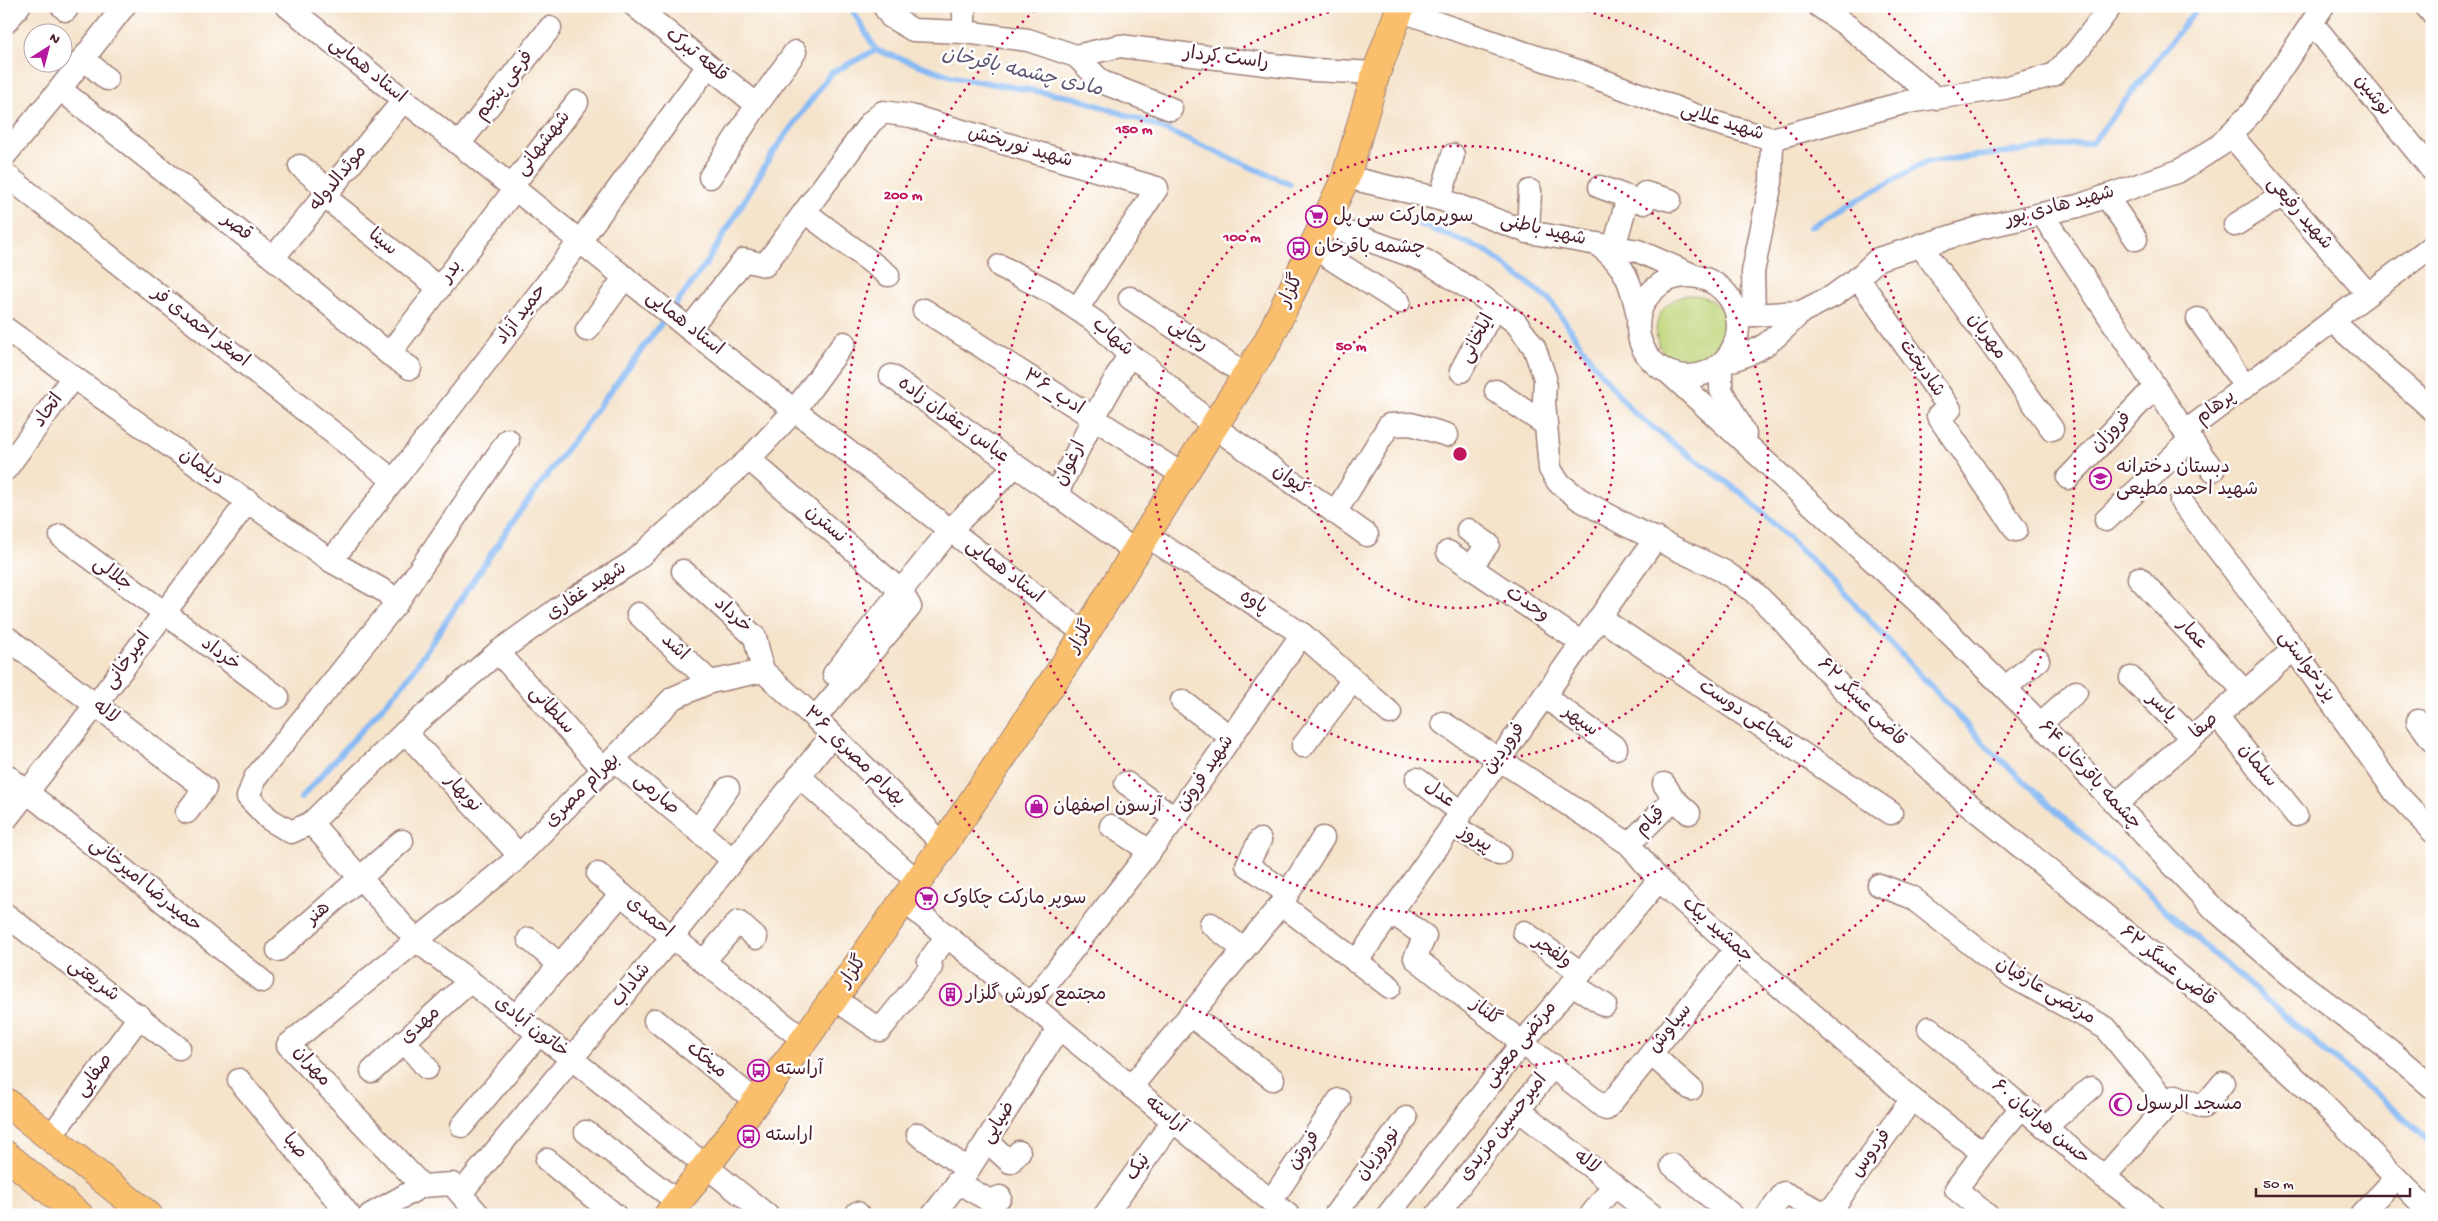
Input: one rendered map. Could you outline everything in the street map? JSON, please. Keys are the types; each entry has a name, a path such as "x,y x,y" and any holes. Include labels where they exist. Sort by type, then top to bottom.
{"main road":[{"name":"گلزار","path":"673,1209 804,1040 944,845 1086,634 1140,543 1268,341 1346,177 1376,73 1399,8"},
{"path":"6,1102 148,1215"},
{"path":"6,1155 79,1215"}],"street":[{"path":"6,22 19,6"},
{"path":"6,154 60,89 124,6"},
{"name":"قلعه تبرک","path":"635,6 658,13 708,66 756,105"},
{"path":"884,6 891,17 913,30 964,32 1028,40 1076,56 1102,82 1171,109"},
{"path":"964,6 964,32"},
{"path":"1819,6 1849,27 1936,98"},
{"name":"شهید علایی","path":"1399,8 1713,122 1772,139 1908,102 2004,88 2053,75 2077,51 2111,6"},
{"path":"2426,6 2432,14"},
{"name":"استاد همایی","path":"301,10 404,100 689,329 1086,634"},
{"name":"شهید هادی پور","path":"1746,316 1801,312 1833,296 1858,278 1878,260 1920,245 1979,228 2078,206 2179,172 2219,146 2253,111 2318,14"},
{"name":"نوشین","path":"2318,14 2432,170"},
{"name":"فرعی پنجم","path":"459,144 550,28"},
{"name":"راست کردار","path":"1076,56 1120,46 1314,70 1376,73"},
{"path":"710,177 756,105 795,52"},
{"path":"83,58 107,79"},
{"name":"حمید آزاد","path":"331,561 580,241 708,66"},
{"name":"قصر","path":"60,89 273,258 389,354 410,368"},
{"name":"موئدالدوله","path":"273,258 404,100"},
{"name":"شهشهانی","path":"513,188 577,102"},
{"name":"شهید نوربخش","path":"805,212 871,122 883,112 911,116 1157,188 1077,309"},
{"name":"شهید رفیعی","path":"2230,134 2368,294"},
{"path":"1757,452 1733,416 1721,390 1722,364 1733,349 1746,316 1771,182 1772,139"},
{"path":"1440,200 1452,155"},
{"name":"سینا","path":"300,166 327,194 439,288"},
{"name":"اصغر احمدی فر","path":"6,175 393,480"},
{"name":"شهید باطنی","path":"1346,177 1440,200 1528,232 1638,251 1695,276"},
{"path":"1600,187 1644,203 1645,193 1670,200"},
{"name":"بدر","path":"389,354 513,188"},
{"path":"1528,232 1530,191"},
{"path":"2235,225 2283,195"},
{"path":"2106,196 2136,240"},
{"path":"1628,197 1606,246 1624,271 1631,285 1638,316"},
{"path":"689,329 744,260 765,265 805,212 888,276"},
{"name":"پرهام","path":"2042,214 2188,435 2245,386 2432,246"},
{"path":"1319,235 1399,302"},
{"name":"قاضی عسگر ۶۲","path":"1319,235 1426,261 1495,306 1516,323 1534,347 1545,378 1546,425 1550,469 1558,482 1579,499 1723,571 1753,591 1781,619 1840,687 1948,786 2219,1008 2314,1095 2432,1214"},
{"name":"مهربان","path":"1920,245 2052,428"},
{"name":"شهاب","path":"1000,266 1053,293 1097,323 1129,355 1147,366 1213,426"},
{"path":"1746,316 1722,290 1710,281 1695,276 1673,278 1653,289 1643,301 1638,316 1637,330 1646,356 1656,366 1670,374 1700,404 1757,452"},
{"name":"شادبخت","path":"1858,278 1950,409 1938,416 2016,530"},
{"path":"587,330 630,281"},
{"name":"رجایی","path":"1130,298 1246,375"},
{"name":"ایلخانی","path":"1461,371 1495,306"},
{"name":"۳۶_ادب","path":"924,310 1183,475"},
{"path":"1670,374 1683,377 1697,376 1709,372 1722,364 1746,356 1770,344 1801,312"},
{"path":"2198,319 2245,386"},
{"path":"2332,321 2432,409"},
{"name":"دیلمان","path":"6,329 331,561 386,592 396,604"},
{"name":"شهید غفاری","path":"311,823 406,732 498,652 562,606 633,562 749,459 795,410 844,343"},
{"name":"ارغوان","path":"1056,495 1093,419 1129,355"},
{"name":"عباس زعفران زاده","path":"891,376 1056,495 1140,543"},
{"name":"اتحاد","path":"6,469 73,377"},
{"name":"فروزان","path":"2068,478 2155,387"},
{"path":"1496,391 1546,425"},
{"path":"1335,513 1389,425 1410,424 1447,435"},
{"name":"کیوان","path":"1213,426 1367,535"},
{"path":"2106,520 2188,435 2213,470"},
{"path":"311,823 291,832 268,819 248,797 255,778 396,604 508,440"},
{"name":"چشمه باقرخان ۶۴","path":"1757,452 1918,602 2005,688 2215,910 2290,975 2429,1079"},
{"name":"نسترن","path":"749,459 901,590"},
{"name":"عباس زعفران زاده","path":"950,530 1015,466"},
{"name":"امیرخانی","path":"6,819 95,706 248,501"},
{"name":"یزدخواستی","path":"2181,501 2294,649 2395,792 2432,831"},
{"path":"810,714 901,590 950,530"},
{"path":"1468,530 1488,544 1471,568"},
{"name":"جلالی","path":"61,536 163,614"},
{"name":"فروردین","path":"1356,962 1656,538"},
{"name":"پاوه","path":"1140,543 1302,634 1390,713"},
{"name":"وحدت","path":"1448,552 1582,643"},
{"name":"خرداد","path":"682,571 755,637 762,671"},
{"name":"عمار","path":"2139,578 2245,692"},
{"name":"خرداد","path":"163,614 278,697"},
{"name":"اشد","path":"638,614 710,682"},
{"name":"شجاعی دوست","path":"1600,618 1891,813"},
{"name":"شهید فروتن","path":"1030,1004 1176,818 1302,634"},
{"name":"لاله","path":"6,637 205,788 187,812"},
{"name":"صفا","path":"2116,804 2294,649"},
{"name":"سلطانی","path":"498,652 609,765"},
{"path":"2005,688 2038,660"},
{"name":"بهرام مصری","path":"417,941 519,855 673,698 710,682 762,671"},
{"name":"۳۶_بهرام مصری","path":"762,671 832,735 944,845"},
{"name":"یاسر","path":"2130,678 2192,738"},
{"path":"1302,746 1353,680"},
{"path":"2040,724 2076,692"},
{"name":"سپهر","path":"1544,696 1616,748"},
{"path":"1182,701 1231,737"},
{"name":"سلمان","path":"2217,716 2296,815"},
{"path":"2418,721 2432,740"},
{"name":"جمشید بیک","path":"1443,723 1628,844 1659,880 1736,950 1912,1099 1982,1153"},
{"name":"نوبهار","path":"406,732 519,855"},
{"name":"شاداب","path":"460,1194 672,938 832,735"},
{"name":"صارمی","path":"609,765 698,830 733,860"},
{"name":"حمیدرضا امیرخانی","path":"6,775 262,981"},
{"path":"799,776 911,891"},
{"name":"عدل","path":"1417,779 1456,819"},
{"path":"1126,783 1176,818"},
{"name":"صارمی","path":"698,830 728,788"},
{"name":"قیام","path":"1628,844 1676,799"},
{"name":"پیروز","path":"1456,819 1499,854"},
{"name":"خاتون آبادی","path":"311,823 417,941 572,1059 768,1215"},
{"path":"1111,826 1150,852"},
{"path":"1131,1087 1284,898 1323,838"},
{"path":"1260,840 1248,865 1356,962 1390,988"},
{"name":"هنر","path":"278,950 402,841"},
{"path":"598,874 621,894"},
{"name":"مرتضی معینی","path":"1388,1215 1523,1042 1659,880"},
{"name":"مرتضی عارفیان","path":"1879,885 1911,897 2013,977 2106,1028 2168,1104"},
{"name":"آراسته","path":"911,891 946,936 1279,1210"},
{"name":"احمدی","path":"516,1016 621,894 672,938 804,1040"},
{"name":"گلناز","path":"1391,912 1425,936 1415,958 1606,1109"},
{"name":"شریعتی","path":"6,915 140,1016 179,1048"},
{"path":"704,962 738,922 756,938"},
{"path":"1211,924 1243,949"},
{"name":"ولفجر","path":"1524,932 1605,1005"},
{"path":"835,998 880,1030 930,967 929,962 946,936"},
{"path":"529,939 560,965"},
{"name":"مهران","path":"417,941 288,1045 422,1186"},
{"name":"سیاوش","path":"1606,1109 1736,950"},
{"name":"مهدی","path":"372,1071 470,981"},
{"path":"1190,1015 1273,1079"},
{"name":"صفایی","path":"51,1136 140,1016"},
{"name":"میخک","path":"655,1020 757,1102"},
{"name":"ضیایی","path":"933,1215 987,1142 1059,1028"},
{"name":"حسن هراتیان ۶۰","path":"1929,1028 2104,1177 2154,1215"},
{"path":"462,1126 539,1034"},
{"path":"404,1041 427,1068"},
{"path":"1651,1054 1691,1089"},
{"name":"امیرحسین مزیدی","path":"1437,1215 1485,1152 1520,1111 1552,1065"},
{"name":"صبا","path":"239,1080 349,1215"},
{"path":"2104,1177 2176,1096 2203,1108 2223,1083"},
{"path":"2045,1127 2092,1088"},
{"name":"فردوس","path":"1768,1215 1784,1193 1822,1212 1834,1212 1912,1099"},
{"name":"فروتن","path":"1279,1210 1339,1100"},
{"path":"1987,1215 1956,1189 1982,1153 2022,1107"},
{"name":"لاله","path":"1520,1111 1652,1215"},
{"name":"نوروزیان","path":"1335,1215 1406,1118"},
{"name":"نیک","path":"1105,1215 1173,1121"},
{"path":"586,1132 673,1209"},
{"path":"918,1134 990,1201 1000,1197"},
{"path":"987,1142 1010,1162 1019,1152"},
{"path":"547,1160 615,1215"},
{"path":"1672,1165 1732,1215"},
{"path":"2361,1215 2396,1178"},
{"path":"370,1215 422,1186 452,1184 479,1215"},
{"path":"1591,1215 1614,1185"}],"green space":[{"path":"1699,295 1718,305 1726,317 1728,331 1726,345 1718,357 1706,365 1685,367 1666,357 1658,345 1656,324 1666,305 1678,297"}],"waterway":[{"name":"مادی چشمه باقرخان","path":"850,6 876,50 954,77 1076,98 1152,124 1290,184"},
{"path":"1810,227 1926,162 2093,142 2199,6"},
{"path":"301,798 406,681 518,514 706,264 774,151 831,73 876,50"},
{"path":"1415,222 1485,250 1550,300 1596,367 1632,411 1744,495 1836,584 1990,750 2211,952 2432,1143"}],"place":[{"name":"سوپرمارکت سی پل","path":"1317,217"},
{"name":"چشمه باقرخان","path":"1298,248"},
{"name":"دبستان دخترانه شهید احمد مطیعی","path":"2100,479"},
{"name":"آرسون اصفهان","path":"1037,807"},
{"name":"سوپر مارکت چکاوک","path":"927,899"},
{"name":"مجتمع کورش گلزار","path":"950,995"},
{"name":"آراسته","path":"759,1070"},
{"name":"مسجد الرسول","path":"2120,1105"},
{"name":"اراسته","path":"749,1136"}]}
